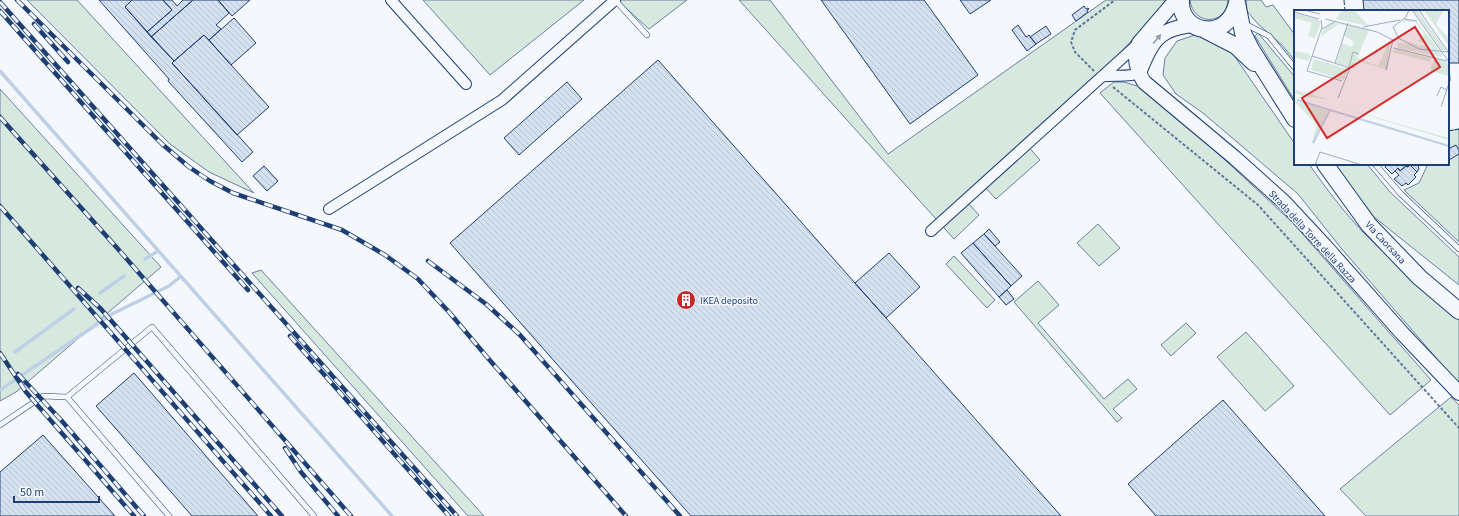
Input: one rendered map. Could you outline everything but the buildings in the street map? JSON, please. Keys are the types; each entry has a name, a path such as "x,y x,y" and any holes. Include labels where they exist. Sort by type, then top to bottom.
{"main road":[{"path":"1181,0 1182,11 1187,19 1198,27 1236,46 1247,55 1271,82"},
{"path":"1198,27 1212,29 1222,26 1230,20 1235,12 1237,1"},
{"path":"1237,1 1243,33 1251,49 1294,117"},
{"name":"Via Caorsana","path":"1326,165 1369,225 1419,277 1459,311"}],"street":[{"path":"391,0 466,84"},
{"path":"329,209 502,100 615,0"},
{"path":"931,231 1139,43 1176,0"},
{"path":"1100,77 1110,75 1135,75 1139,73 1147,53 1160,35 1176,27 1198,27"},
{"path":"1139,43 1135,56 1139,73"},
{"name":"Strada della Torre della Razza","path":"1139,73 1144,82 1284,202 1408,339 1459,392"}],"lane":[{"path":"615,0 647,35"},
{"path":"1240,21 1269,36 1294,67"},
{"path":"1376,165 1401,194 1459,249"},
{"path":"67,398 152,327 314,516"},
{"path":"0,425 44,396 67,398 169,516"}],"path":[{"path":"1115,0 1075,30 1071,42 1075,52 1100,77 1258,205 1459,428"}],"shaded area":[{"path":"27,0 77,0 254,193 209,172 170,144"},
{"path":"423,0 584,0 490,75"},
{"path":"617,0 687,0 649,29"},
{"path":"739,0 770,0 888,154 1106,0 1166,0 1154,16 1087,89 1026,144 1040,160 996,199 982,184 965,200 979,215 954,239"},
{"path":"1190,0 1228,0 1226,9 1222,15 1209,20 1197,15 1192,9"},
{"path":"1246,0 1261,0 1266,7 1273,5 1294,34 1294,60 1282,45 1258,24 1247,11"},
{"path":"1258,33 1294,76 1294,99 1255,36"},
{"path":"1195,35 1211,40 1233,54 1294,143 1294,165 1310,165 1334,199 1363,232 1398,265 1459,318 1459,382 1451,375 1341,248 1298,194 1203,113 1176,94 1163,75 1165,58 1177,41"},
{"path":"1114,82 1124,82 1144,88 1210,146 1293,223 1431,380 1390,415 1100,93"},
{"path":"0,89 161,267 16,392 0,401"},
{"path":"1459,129 1459,242 1404,190 1419,183 1427,166 1426,165 1449,165 1449,131"},
{"path":"1335,165 1368,165 1390,192 1459,257 1459,285 1374,217"},
{"path":"1098,224 1120,248 1099,266 1077,243"},
{"path":"954,256 995,300 987,308 946,264"},
{"path":"261,270 484,516 468,516 252,273"},
{"path":"1038,281 1059,305 1038,323 1104,399 1128,379 1137,389 1113,409 1122,418 1117,422 1014,302"},
{"path":"1186,323 1196,333 1171,356 1161,345"},
{"path":"1246,332 1294,386 1265,411 1217,357"},
{"path":"1451,397 1459,405 1459,516 1366,516 1340,489"}],"waterway":[{"path":"0,71 392,516"},
{"path":"145,259 158,251"},
{"path":"100,293 124,276"},
{"path":"0,390 112,314 169,286 180,277"},
{"path":"15,352 74,309"}],"railway":[{"path":"17,0 162,144 189,167 210,181 233,193 342,230 385,255 418,279 449,312 626,516"},
{"path":"0,2 457,516"},
{"path":"0,11 248,290"},
{"path":"34,24 68,62"},
{"path":"0,117 118,249 351,516"},
{"path":"0,206 271,516"},
{"path":"428,261 486,304 520,335 680,516"},
{"path":"78,288 101,309 282,516"},
{"path":"290,336 449,516"},
{"path":"0,353 26,392 134,516"},
{"path":"18,374 61,420 144,516"},
{"path":"285,448 301,472 338,516"}],"fence":[{"path":"1344,0 1345,10"},
{"path":"1449,131 1459,129"}],"place":[{"name":"IKEA deposito","path":"686,300"}]}
